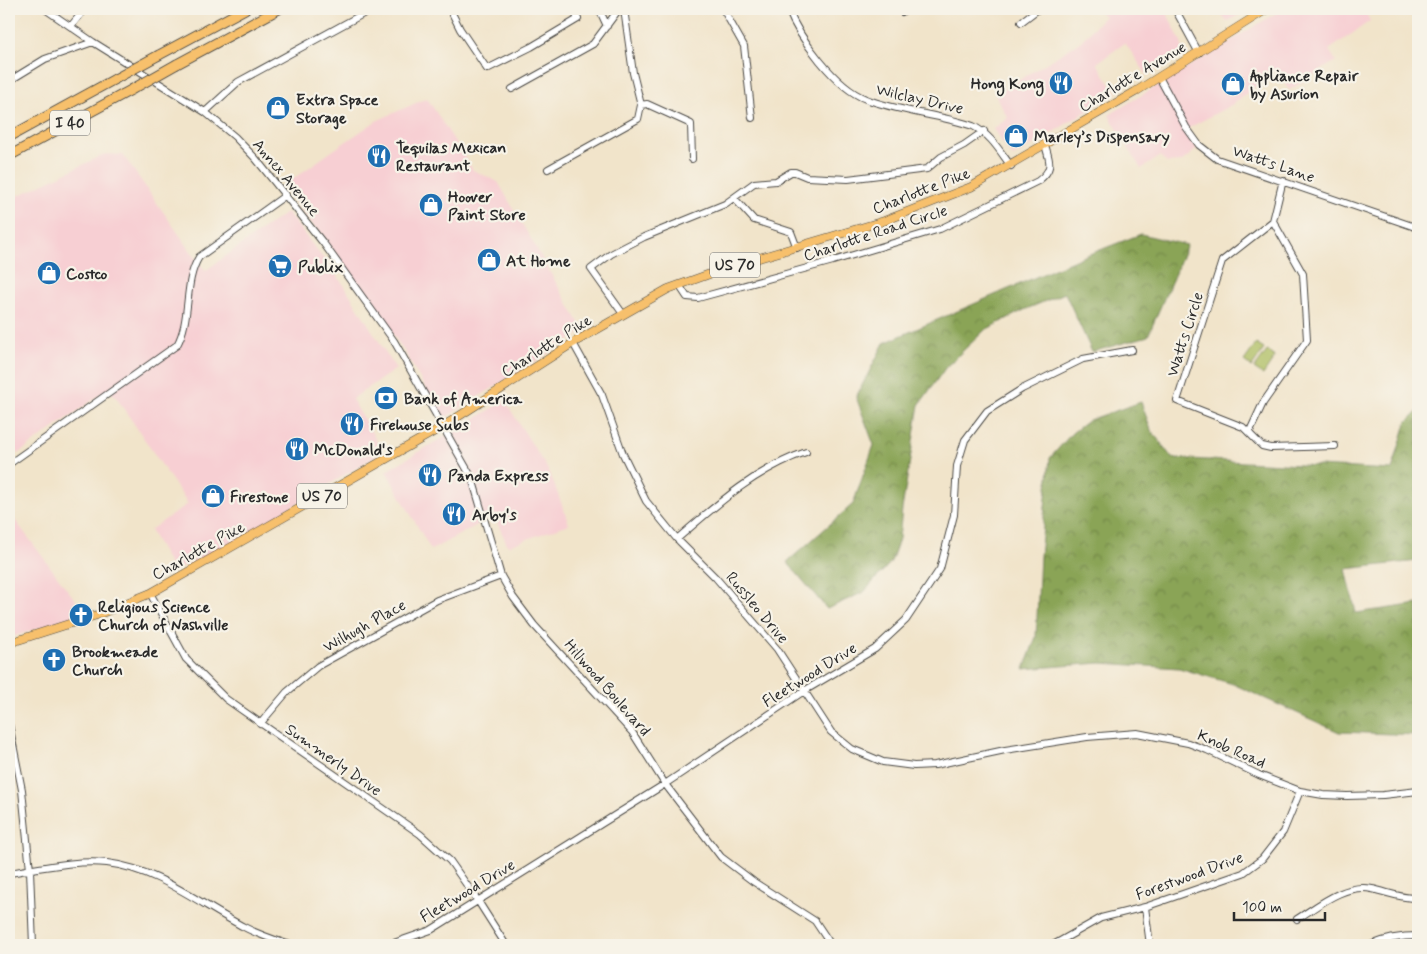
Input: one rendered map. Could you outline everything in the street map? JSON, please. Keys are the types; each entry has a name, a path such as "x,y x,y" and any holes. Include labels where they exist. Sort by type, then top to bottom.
{"highway":[{"name":"I 40","path":"9,137 245,9"},
{"name":"I 40","path":"9,156 279,9"}],"main road":[{"name":"Charlotte Avenue","path":"1010,166 1199,53 1267,9"},
{"name":"Charlotte Pike","path":"9,643 96,615 150,593 442,427 573,343 668,289 732,266 797,248 884,220 962,191 1010,166"}],"street":[{"name":"Annex Avenue","path":"45,9 93,42 205,112 235,137 256,159 324,244 394,341 442,427"},
{"path":"71,26 85,9"},
{"path":"205,112 238,82 372,9"},
{"path":"450,9 460,29 487,69 531,47 578,19 573,9"},
{"path":"599,9 607,26"},
{"path":"512,89 593,44 619,9"},
{"path":"548,168 638,119 641,105 624,9"},
{"path":"723,9 744,46 752,118"},
{"name":"Wilclay Drive","path":"788,9 798,31 812,51 848,89 865,99 960,122 984,131"},
{"path":"1021,22 1038,9"},
{"path":"1175,9 1199,53"},
{"path":"9,81 44,59 93,42"},
{"name":"Watts Lane","path":"1159,77 1186,127 1199,145 1217,158 1418,228"},
{"path":"641,105 647,104 691,124 692,160"},
{"path":"623,314 591,270 611,254 644,237 726,204 754,183 776,181 791,172 807,177 848,179 927,168 941,157 964,145 984,131 990,136 1010,166"},
{"name":"Charlotte Road Circle","path":"679,285 687,297 698,298 833,262 940,229 1038,181 1047,174 1050,163 1045,145"},
{"path":"1249,433 1263,403 1307,340 1303,274 1274,221 1283,180"},
{"path":"9,464 177,345 183,332 193,268 199,256 286,195"},
{"path":"734,198 754,220 791,232 797,248"},
{"name":"Watts Circle","path":"1274,221 1222,261 1178,401 1244,427 1262,446 1271,448 1336,446"},
{"name":"Russleo Drive","path":"573,343 602,395 623,454 646,501 777,649 831,732 852,749 883,762 906,766 935,765 1005,750"},
{"name":"Fleetwood Drive","path":"388,945 431,930 665,784 804,691 875,649 906,620 940,569 954,515 957,466 965,440 986,411 1022,389 1083,359 1132,350"},
{"name":"Hillwood Boulevard","path":"442,427 472,478 501,576 534,625 632,732 665,784 721,858 754,882 815,921 831,945"},
{"path":"677,538 722,500 756,477 806,452"},
{"name":"Wilhugh Place","path":"260,724 287,692 318,666 437,600 501,576"},
{"name":"Summerly Drive","path":"150,593 186,659 226,699 420,834 450,861 506,945"},
{"path":"9,724 22,790 30,870 33,945"},
{"name":"Knob Road","path":"1005,750 1087,737 1137,733 1188,743 1300,791 1323,795 1347,796 1383,795 1418,791"},
{"name":"Forestwood Drive","path":"1052,945 1101,918 1145,907 1243,873 1262,858 1283,832 1300,791"},
{"path":"9,873 96,863 130,867 156,877 246,928 290,945"},
{"path":"1297,919 1334,896 1355,889 1370,888 1418,898"},
{"path":"1145,907 1150,945"},
{"path":"1371,945 1384,939 1418,936"}],"shaded area":[{"path":"1094,9 1165,9 1181,42 1183,51 1147,75 1125,43 1097,63 1116,93 1013,157 993,129 1008,118 995,95 1080,42 1105,16"},
{"path":"1218,9 1249,9 1227,22"},
{"path":"1283,9 1364,9 1370,21 1329,50 1336,61 1289,90 1276,70 1233,104 1185,130 1197,149 1181,162 1167,163 1161,156 1141,169 1109,115"},
{"path":"427,98 473,170 498,182 584,331 443,419 404,351 368,297 283,186 376,121"},
{"path":"105,154 123,155 205,271 287,212 344,285 396,369 352,399 383,452 227,546 173,571 150,530 188,504 116,397 108,389 18,454 9,441 9,200"},
{"path":"505,401 550,473 569,524 508,546 494,516 431,550 386,471"},
{"path":"9,512 85,613 9,638"}],"green space":[{"path":"1141,234 1187,245 1148,336 1092,352 1065,293 1024,310 985,330 946,367 919,405 899,539 891,562 864,592 827,609 787,562 853,504 874,445 856,397 884,343 1082,257"},
{"path":"1256,344 1264,349 1252,367 1244,361"},
{"path":"1267,351 1275,357 1263,375 1254,369"},
{"path":"1141,402 1151,430 1172,458 1392,470 1406,423 1418,411 1418,561 1346,569 1356,613 1418,604 1418,735 1339,732 1233,684 1179,668 1100,663 1024,669 1036,637 1040,556 1050,458 1072,433 1089,420"}],"place":[{"name":"Hong Kong","path":"1061,83"},
{"name":"Appliance Repair by Asurion","path":"1233,84"},
{"name":"Extra Space Storage","path":"278,108"},
{"name":"Marley’s Dispensary","path":"1016,136"},
{"name":"Tequilas Mexican Restaurant","path":"379,156"},
{"name":"Hoover Paint Store","path":"431,205"},
{"name":"At Home","path":"489,260"},
{"name":"Publix","path":"280,266"},
{"name":"Costco","path":"49,273"},
{"name":"Bank of America","path":"386,398"},
{"name":"Firehouse Subs","path":"352,424"},
{"name":"McDonald's","path":"297,449"},
{"name":"Panda Express","path":"430,475"},
{"name":"Firestone","path":"213,496"},
{"name":"Arby's","path":"454,514"},
{"name":"Religious Science Church of Nashville","path":"81,615"},
{"name":"Brookmeade Church","path":"54,660"}]}
